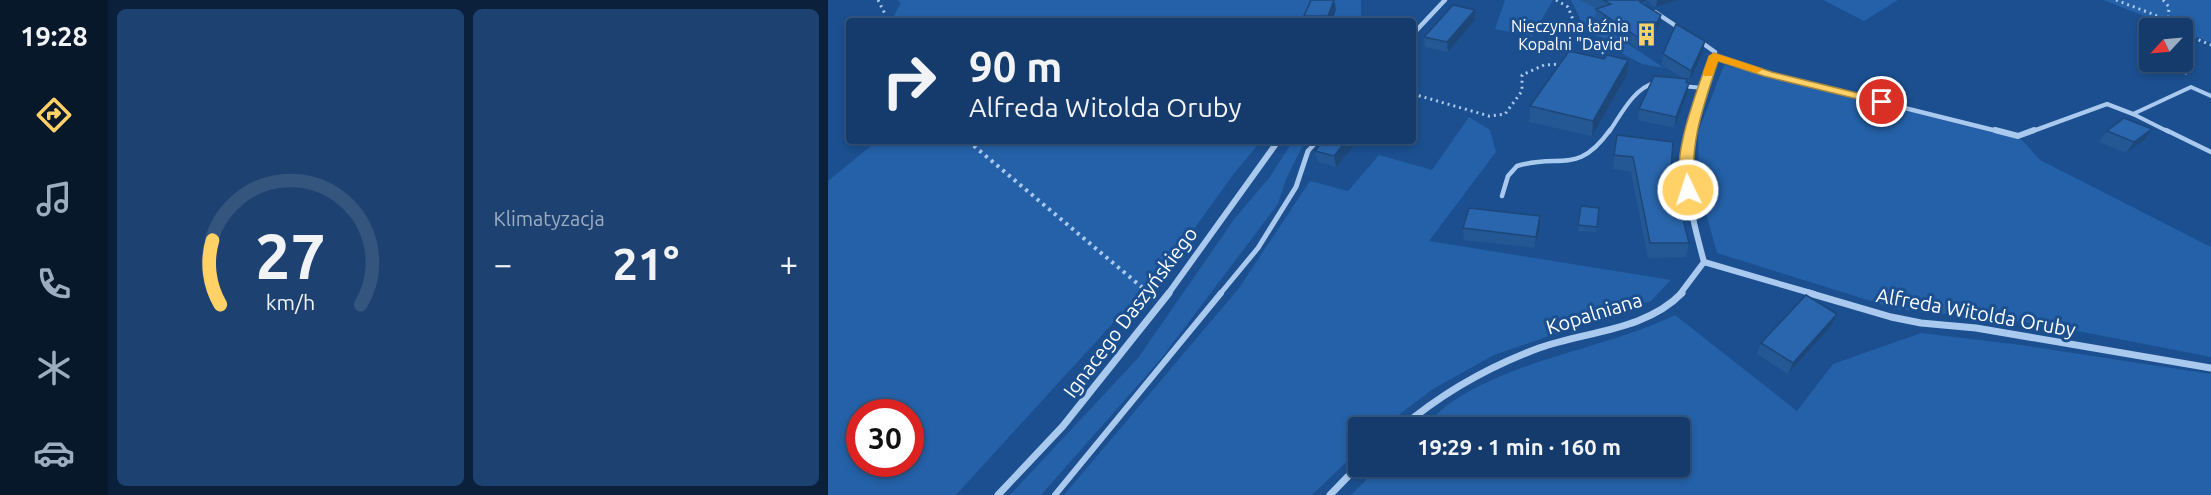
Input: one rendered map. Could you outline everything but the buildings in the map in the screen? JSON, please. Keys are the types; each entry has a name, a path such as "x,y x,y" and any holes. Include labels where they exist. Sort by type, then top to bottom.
{"street":[{"path":"1416,33 1445,0"},
{"path":"1647,7 1686,33"},
{"path":"1696,39 1715,52 1692,126 1685,172 1704,262"},
{"path":"1714,56 1768,74 2018,136 2107,104 2133,114"},
{"name":"Ignacego Daszyńskiego","path":"998,495 1063,426 1161,304 1276,144"},
{"path":"1055,495 1258,248 1296,187 1308,151"},
{"name":"Alfreda Witolda Oruby","path":"1704,262 1921,323 1976,328 2211,368"},
{"name":"Kopalniana","path":"1414,417 1445,392 1500,363 1542,346 1623,324 1665,307 1690,283 1704,262"},
{"path":"1330,495 1348,476"}],"lane":[{"path":"1502,196 1510,170 1518,165 1532,162 1552,163 1586,156 1600,144 1623,110 1644,85 1655,82 1666,84"},
{"path":"1678,85 1703,88"},
{"path":"2133,114 2191,87 2211,96"},
{"path":"2133,114 2211,152"},
{"path":"1308,151 1314,144"}],"path":[{"path":"878,0 885,14 884,18"},
{"path":"1556,0 1568,7 1575,30 1609,58 1598,59"},
{"path":"2116,0 2163,18"},
{"path":"2163,0 2169,7 2168,18"},
{"path":"2193,38 2211,45"},
{"path":"1416,95 1489,116 1505,114 1522,91 1522,75 1544,65 1568,64"},
{"path":"972,144 1161,304"}],"shaded area":[{"path":"897,0 1361,0 1361,18 893,18 901,3"},
{"path":"1505,0 1553,0 1532,37 1495,29"},
{"path":"1571,0 1584,0 1605,13 1591,19 1664,68 1642,64 1623,54 1607,39 1587,33"},
{"path":"1823,0 1898,0 1864,21"},
{"path":"2103,0 2211,0 2211,43 2193,35 2193,18 2149,18"},
{"path":"1724,65 2022,140 2040,160 2211,247 2211,357 2042,324 1896,309 1717,253 1699,188 1698,132"},
{"path":"1469,117 1490,130 1496,152 1429,241 1671,280 1651,301 1494,355 1433,389 1396,417 1348,417 1348,461 1312,495 1064,495 1239,288 1310,181 1348,191 1379,155 1432,170"},
{"path":"873,144 1259,144 1232,176 1177,253 956,495 828,495 828,181"},
{"path":"1291,144 1304,144 1286,179 1278,204 1160,360 1041,495 1010,495 1138,358 1235,218 1269,178"},
{"path":"1675,315 1797,411 1833,364 1921,333 2021,345 2211,374 2211,495 1351,495 1369,477 1690,477 1690,417 1434,417 1453,401 1506,374 1648,327"}],"slow traffic":[{"path":"1708,73 1714,56 1757,70"}],"place":[{"name":"Nieczynna łaźnia Kopalni \"David\"","path":"1647,35"}],"route":[{"path":"1688,190 1685,172 1692,126 1714,56 1768,74 1882,102"}]}
